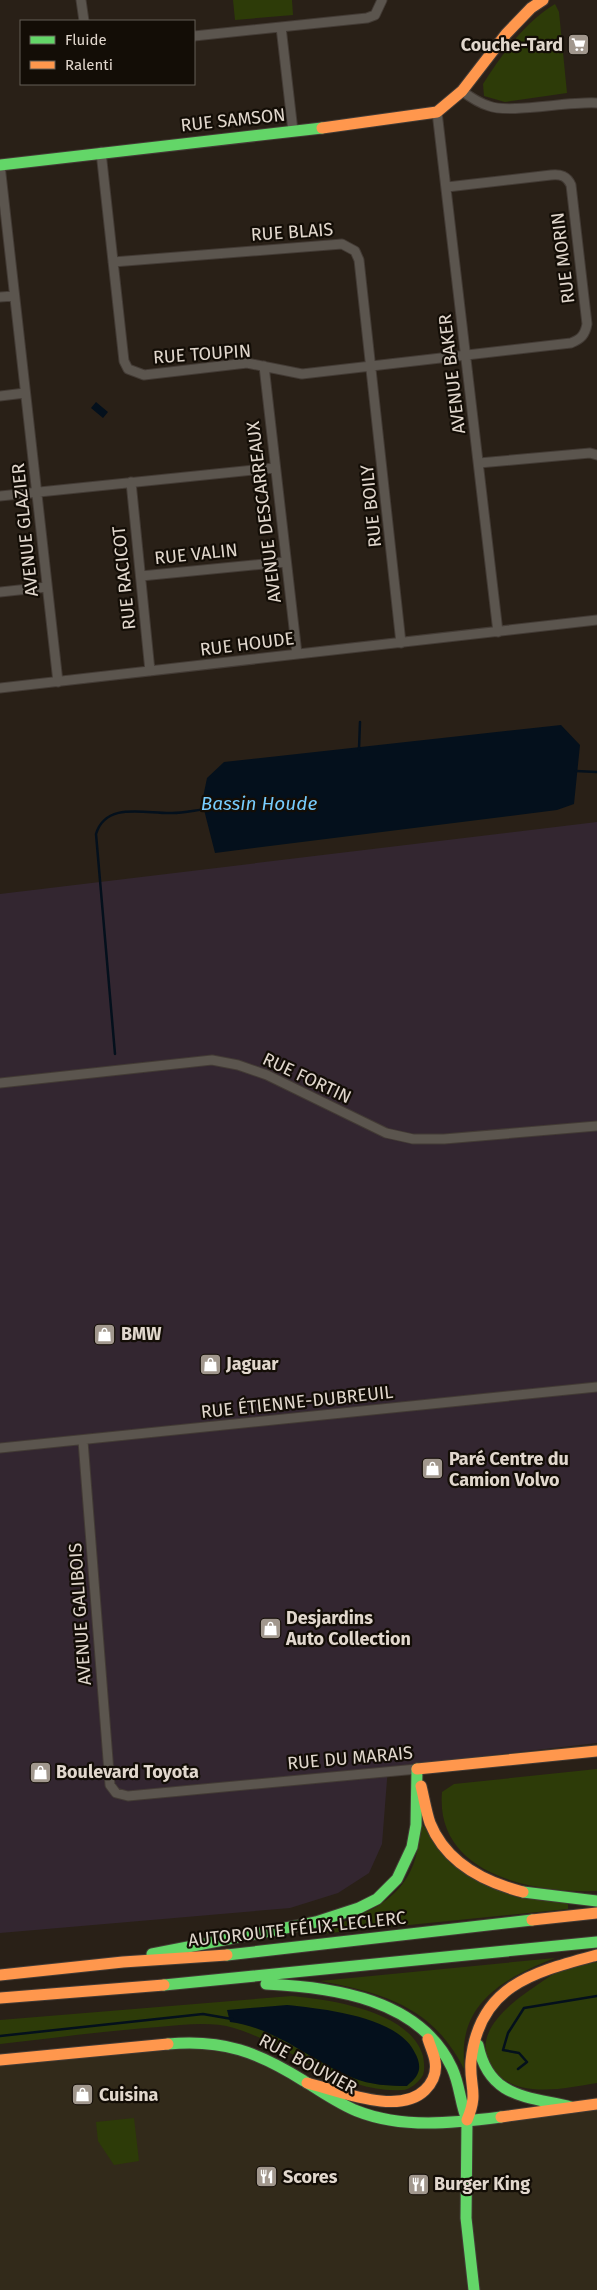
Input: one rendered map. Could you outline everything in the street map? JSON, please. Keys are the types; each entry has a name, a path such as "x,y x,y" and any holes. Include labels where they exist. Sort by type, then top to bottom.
{"main road":[{"path":"437,112 462,91 506,34 531,8 543,0"},
{"name":"RUE SAMSON","path":"0,165 437,112"},
{"name":"RUE DU MARAIS","path":"417,1769 597,1751"},
{"path":"417,1769 431,1824 442,1845 458,1863 492,1882 519,1892 546,1897 597,1901"},
{"path":"123,1962 181,1946 306,1926 366,1906 386,1892 399,1875 410,1855 414,1829 417,1769"},
{"name":"AUTOROUTE FÉLIX-LECLERC","path":"0,1975 123,1962 200,1958 597,1913"},
{"path":"0,1998 226,1980 597,1942"},
{"path":"466,2120 474,2103 470,2067 476,2030 487,2011 496,2000 526,1978 551,1967 597,1955"},
{"path":"226,1980 330,1989 373,2002 408,2019 441,2049 453,2070 460,2105 466,2120 468,2139 466,2218 474,2290"},
{"path":"476,2030 481,2063 495,2084 520,2095 571,2107"},
{"path":"307,2083 389,2103 412,2100 430,2085 434,2073 435,2062 426,2034"},
{"name":"RUE BOUVIER","path":"0,2060 204,2042 246,2050 358,2111 390,2120 422,2123 466,2120 597,2104"}],"street":[{"path":"81,0 84,20"},
{"path":"195,36 366,18 375,14 382,0"},
{"path":"281,27 292,131"},
{"path":"462,91 490,107 504,109 577,101 597,103"},
{"name":"AVENUE BAKER","path":"437,112 498,632"},
{"name":"RUE TOUPIN","path":"101,152 124,361 128,369 144,375 247,363 302,374 466,355"},
{"name":"AVENUE GLAZIER","path":"0,165 58,682"},
{"name":"RUE MORIN","path":"447,187 560,174 568,179 571,186 588,324 586,333 580,339 571,343 466,355"},
{"name":"RUE BLAIS","path":"113,262 342,244 350,246 359,260 372,366"},
{"path":"0,298 14,296"},
{"name":"AVENUE DESCARREAUX","path":"264,366 274,468 297,654"},
{"name":"RUE BOILY","path":"372,366 401,643"},
{"path":"0,396 25,393"},
{"path":"479,463 590,453 597,455"},
{"path":"0,496 274,468"},
{"name":"RUE RACICOT","path":"131,482 150,671"},
{"name":"RUE VALIN","path":"141,576 285,562"},
{"path":"0,592 47,587"},
{"name":"RUE HOUDE","path":"0,688 597,620"},
{"name":"RUE FORTIN","path":"0,1083 212,1060 238,1065 266,1076 386,1133 413,1139 444,1139 597,1126"},
{"name":"RUE ÉTIENNE-DUBREUIL","path":"0,1448 597,1387"},
{"name":"AVENUE GALIBOIS","path":"83,1441 110,1786"},
{"name":"RUE DU MARAIS","path":"110,1786 116,1793 128,1796 417,1769"}],"shaded area":[{"path":"597,822 597,1743 388,1767 382,1844 369,1873 338,1893 290,1908 0,1933 0,894"},
{"path":"226,2045 339,2101 406,2122 597,2103 597,2290 0,2290 0,2060"}],"green space":[{"path":"233,0 292,0 293,15 235,20"},
{"path":"555,4 559,12 567,93 505,102 484,96 483,84 506,50 524,29"},
{"path":"597,1769 597,1891 545,1888 518,1882 493,1873 471,1860 454,1843 444,1820 442,1792 454,1784"},
{"path":"419,1820 452,1865 568,1904 568,1909 320,1934 319,1930 341,1923 378,1906 405,1881 413,1864 418,1844"},
{"path":"555,1958 512,1978 487,1997 477,2009 465,2038 464,2069 452,2048 437,2031 422,2017 404,2006 365,1991 320,1981"},
{"path":"597,1962 597,2083 559,2089 530,2089 516,2086 499,2076 490,2065 486,2052 486,2040 498,2017 519,1998 563,1968"},
{"path":"292,1996 348,2005 386,2018 403,2028 415,2041 423,2056 423,2075 414,2085 405,2090 380,2089 358,2084 337,2077 255,2036 234,2028 206,2024 138,2029 0,2044 0,2020"},
{"path":"134,2118 139,2161 114,2165 98,2141 96,2122"}],"water":[{"path":"96,402 108,412 103,418 91,408"},
{"name":"Bassin Houde","path":"561,725 580,745 574,804 557,810 215,853 202,802 207,778 224,762"},
{"path":"287,2005 339,2012 377,2023 393,2030 406,2040 418,2058 419,2070 417,2075 407,2086 380,2085 353,2078 263,2031 247,2025 230,2022 227,2010"}],"waterway":[{"path":"359,749 360,722"},
{"path":"576,771 597,772"},
{"path":"115,1054 96,834 101,824 108,817 118,813 128,811 176,813 207,809"},
{"path":"518,2069 527,2062 519,2053 503,2050 508,2033 524,2008 597,1996"},
{"path":"0,2036 203,2014 232,2019"}],"traffic: fast":[{"path":"0,165 322,128"},
{"path":"152,1954 316,1922 359,1908 377,1899 397,1879 412,1847 416,1825 417,1769"},
{"path":"523,1892 597,1901"},
{"path":"227,1955 532,1920"},
{"path":"164,1985 597,1942"},
{"path":"266,1984 319,1989 372,2001 397,2012 419,2026 438,2045 452,2068 467,2120"},
{"path":"168,2044 188,2043 223,2046 255,2055 271,2062 344,2105 374,2117 428,2123 501,2117"},
{"path":"478,2045 483,2062 491,2076 500,2085 525,2097 571,2107"},
{"path":"467,2120 466,2218 474,2290"}],"traffic: slow":[{"path":"322,128 437,112 462,91 506,34 531,8 543,0"},
{"path":"417,1769 597,1751"},
{"path":"421,1786 430,1823 437,1837 456,1860 494,1883 523,1892"},
{"path":"532,1920 597,1913"},
{"path":"0,1975 123,1962 227,1955"},
{"path":"467,2120 473,2096 471,2061 476,2035 485,2015 498,1999 513,1986 552,1968 597,1955"},
{"path":"0,1998 164,1985"},
{"path":"307,2083 369,2099 400,2101 414,2097 428,2087 435,2073 434,2058 428,2039"},
{"path":"0,2060 168,2044"},
{"path":"501,2117 597,2104"}],"place":[{"name":"Couche-Tard","path":"579,45"},
{"name":"BMW","path":"105,1334"},
{"name":"Jaguar","path":"210,1364"},
{"name":"Paré Centre du Camion Volvo","path":"433,1469"},
{"name":"Desjardins Auto Collection","path":"270,1628"},
{"name":"Boulevard Toyota","path":"40,1772"},
{"name":"Cuisina","path":"83,2095"},
{"name":"Scores","path":"267,2177"},
{"name":"Burger King","path":"418,2184"}]}
